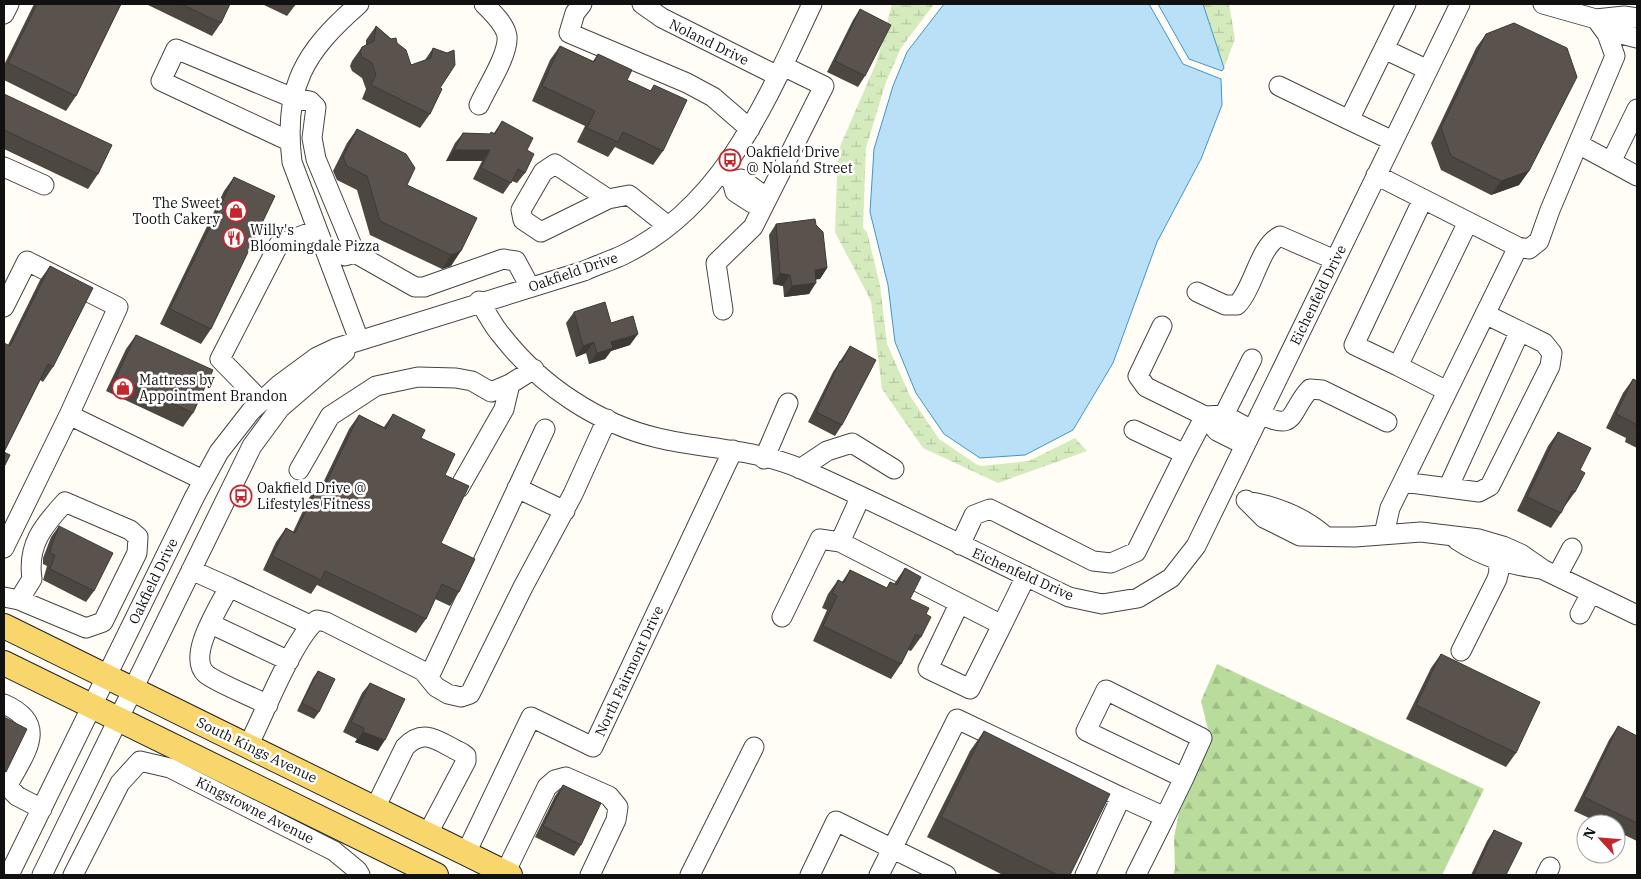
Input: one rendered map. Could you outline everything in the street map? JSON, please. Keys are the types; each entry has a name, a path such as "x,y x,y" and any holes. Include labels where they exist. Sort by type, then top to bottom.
{"main road":[{"name":"South Kings Avenue","path":"4,626 508,874"},
{"path":"4,663 436,875"},
{"path":"223,771 332,810 392,839 409,842 427,835"}],"street":[{"path":"4,14 9,4"},
{"path":"359,4 317,44 306,63 290,107 289,141 292,162 359,340"},
{"path":"479,105 506,48 507,34 498,18 484,4"},
{"path":"582,4 575,13 569,33 687,83 713,97 750,129"},
{"name":"Noland Drive","path":"642,4 662,18 780,71 824,86 765,203"},
{"name":"Oakfield Drive","path":"9,875 203,480 228,439 261,401 293,373 336,348 479,301 584,271 624,255 668,226 707,190 727,177 812,4"},
{"path":"1349,120 1406,4"},
{"name":"Eichenfeld Drive","path":"479,301 502,336 534,370 561,392 607,419 658,438 733,450 800,469 1069,597 1102,604 1138,598 1171,578 1191,552 1224,490 1460,4"},
{"path":"1543,4 1596,20 1621,34 1637,38"},
{"path":"1596,20 1624,16 1637,18"},
{"path":"1376,175 1518,247 1530,249 1539,240 1616,56 1606,34 1596,20"},
{"path":"289,141 161,81 176,49 293,98 310,101 316,107 312,138 316,159 355,253 415,287 424,287 503,259 516,261 530,287"},
{"path":"1384,49 1428,70"},
{"path":"1279,86 1393,141"},
{"path":"1611,162 1635,121"},
{"path":"1578,144 1637,176"},
{"path":"4,167 44,185"},
{"path":"723,310 716,263 753,227 765,203 752,203 735,192 727,177"},
{"path":"608,199 629,195 668,226"},
{"path":"1423,199 1354,345 1447,391"},
{"path":"1398,366 1468,222"},
{"path":"261,401 220,359 279,244 317,230"},
{"path":"1197,292 1225,305 1237,305 1247,291 1269,245 1280,236 1335,260"},
{"path":"1384,534 1390,508 1402,482 1518,247"},
{"path":"329,261 355,253"},
{"path":"4,307 27,262 118,307 69,415 4,548"},
{"path":"1402,482 1479,492 1490,486 1550,366 1552,353 1544,343 1485,314"},
{"path":"1162,326 1138,376 1146,387 1205,416 1217,431 1253,430 1286,422 1293,416 1302,398 1310,389 1322,390 1386,422"},
{"path":"1448,488 1520,331"},
{"name":"Oakfield Drive","path":"42,875 247,455 265,426 295,394 359,340"},
{"path":"1224,415 1252,359"},
{"path":"299,470 330,416 376,386 418,377 456,378 472,381 491,392 510,384 534,370"},
{"path":"459,488 504,409 510,384"},
{"path":"764,459 788,402"},
{"path":"69,415 203,480"},
{"path":"1205,416 1224,415 1253,430"},
{"path":"960,545 974,515 990,510 1093,561 1111,563 1136,552 1205,416"},
{"path":"248,746 289,660 310,625 317,620 326,622 424,671 436,687 448,694 461,697 470,694 564,511 607,419"},
{"path":"429,677 545,429"},
{"path":"1134,430 1185,454"},
{"path":"800,469 827,451 852,443 894,469"},
{"name":"North Fairmont Drive","path":"466,854 531,718 593,747 733,450"},
{"path":"517,488 564,511"},
{"path":"1224,490 1246,500 1271,505 1314,526 1324,535 1355,537 1421,532 1479,539 1503,546 1521,554 1551,573 1637,615"},
{"path":"840,542 860,498"},
{"path":"134,535 137,553 103,622 86,628 11,599 32,578 30,562 34,543 65,502 134,535 169,549"},
{"path":"1451,536 1474,551 1498,561 1551,573"},
{"path":"782,617 820,539 840,542 1002,625"},
{"path":"1551,573 1572,548"},
{"path":"1461,651 1497,579 1499,571 1498,561"},
{"path":"191,570 310,625"},
{"path":"959,604 928,669 970,689 1026,576"},
{"path":"229,587 199,648 199,663 206,674 268,704"},
{"path":"1580,614 1591,592"},
{"path":"211,624 289,660"},
{"path":"1136,875 1184,778 1202,738 1106,690 1086,731 1184,778"},
{"path":"4,704 18,710 29,724 32,734 31,743 9,783 9,788 16,796 42,809"},
{"path":"879,875 956,718 1121,798 1165,817"},
{"path":"375,808 405,747 411,740 427,736 462,752 466,756 466,761 427,835"},
{"path":"690,875 754,747"},
{"name":"Kingstowne Avenue","path":"73,875 120,783 140,761 170,768 334,851 357,870 360,875"},
{"path":"508,874 547,787 566,777 609,796 618,806 616,820 590,875"},
{"path":"1084,875 1121,798"},
{"path":"810,875 836,821 937,873"}],"green space":[{"path":"892,4 934,4 901,48 886,82 866,148 863,228 867,232 880,285 887,344 910,396 939,439 976,464 981,466 1029,461 1075,438 1087,451 998,483 923,448 882,389 871,301 835,232 838,151 877,61"},
{"path":"1203,4 1229,4 1235,39 1224,68"},
{"path":"1217,664 1484,789 1442,875 1173,875 1175,869 1174,838 1179,812 1209,733 1201,701"}],"water":[{"path":"944,4 1149,4 1183,64 1221,79 1222,105 1201,159 1157,242 1113,363 1073,430 1025,455 980,458 944,434 916,393 895,342 888,285 870,212 874,149 893,86 907,52"},
{"path":"1158,4 1203,4 1224,68 1222,71 1189,59"}],"building":[{"path":"37,4 121,4 76,96 8,63"},
{"path":"181,4 230,4 221,23"},
{"path":"860,9 891,25 865,76 835,61"},
{"path":"1514,23 1567,48 1577,77 1529,171 1501,181 1451,156 1441,128 1486,34"},
{"path":"376,26 391,39 396,38 397,43 406,50 411,65 431,58 433,48 447,53 454,50 455,65 440,88 442,89 430,114 371,85 376,75 372,63 362,57 360,52 362,47 374,41"},
{"path":"560,46 594,62 598,54 632,70 627,80 651,91 654,85 687,100 663,151 623,132 618,142 587,128 595,111 542,86"},
{"path":"4,94 112,145 98,174 4,130"},
{"path":"502,121 533,138 527,150 534,154 525,173 518,169 511,183 481,168 490,150 454,150 463,133 490,134 491,132 495,134"},
{"path":"357,129 406,154 415,168 407,185 477,218 461,251 451,255 380,221 367,176 347,166 343,157"},
{"path":"234,177 275,196 211,329 170,309"},
{"path":"815,219 816,225 823,232 827,268 815,270 816,283 792,286 790,275 780,273 776,224"},
{"path":"50,266 93,288 53,367 48,364 4,452 4,343 10,346"},
{"path":"605,302 611,323 633,316 638,334 611,342 613,348 597,353 594,342 583,346 574,312"},
{"path":"136,335 213,370 193,413 116,377"},
{"path":"850,346 876,360 842,425 816,412 840,361 842,362"},
{"path":"1633,379 1637,381 1637,429 1634,427 1636,424 1616,414"},
{"path":"393,414 425,430 421,438 455,454 445,475 469,486 441,543 475,559 459,592 442,584 426,619 325,571 321,580 272,556 286,528 295,533 319,484 324,487 359,415 386,429"},
{"path":"1558,432 1591,448 1580,470 1585,473 1575,492 1572,491 1561,513 1527,497"},
{"path":"4,452 10,455 4,467"},
{"path":"59,526 113,553 94,591 50,569 55,555 50,553 51,547"},
{"path":"905,568 921,577 910,599 929,608 926,614 931,617 921,637 916,634 901,664 823,626 837,596 832,593 838,580 844,583 850,570 887,588 890,582 897,585"},
{"path":"1441,654 1540,702 1516,753 1416,705"},
{"path":"318,671 335,679 319,712 302,703"},
{"path":"370,683 405,699 385,740 363,732 364,728 351,722"},
{"path":"4,717 27,729 6,772 4,771"},
{"path":"1618,726 1637,736 1637,823 1626,818 1626,814 1619,814 1584,797"},
{"path":"984,731 1110,794 1070,875 1058,875 941,817"},
{"path":"563,785 601,803 581,845 543,826"},
{"path":"1494,830 1522,843 1506,875 1474,875"}],"place":[{"name":"Oakfield Drive @ Noland Street","path":"730,160"},
{"name":"The Sweet Tooth Cakery","path":"236,211"},
{"name":"Willy's Bloomingdale Pizza","path":"234,238"},
{"name":"Mattress by Appointment Brandon","path":"123,388"},
{"name":"Oakfield Drive @ Lifestyles Fitness","path":"241,496"}]}
